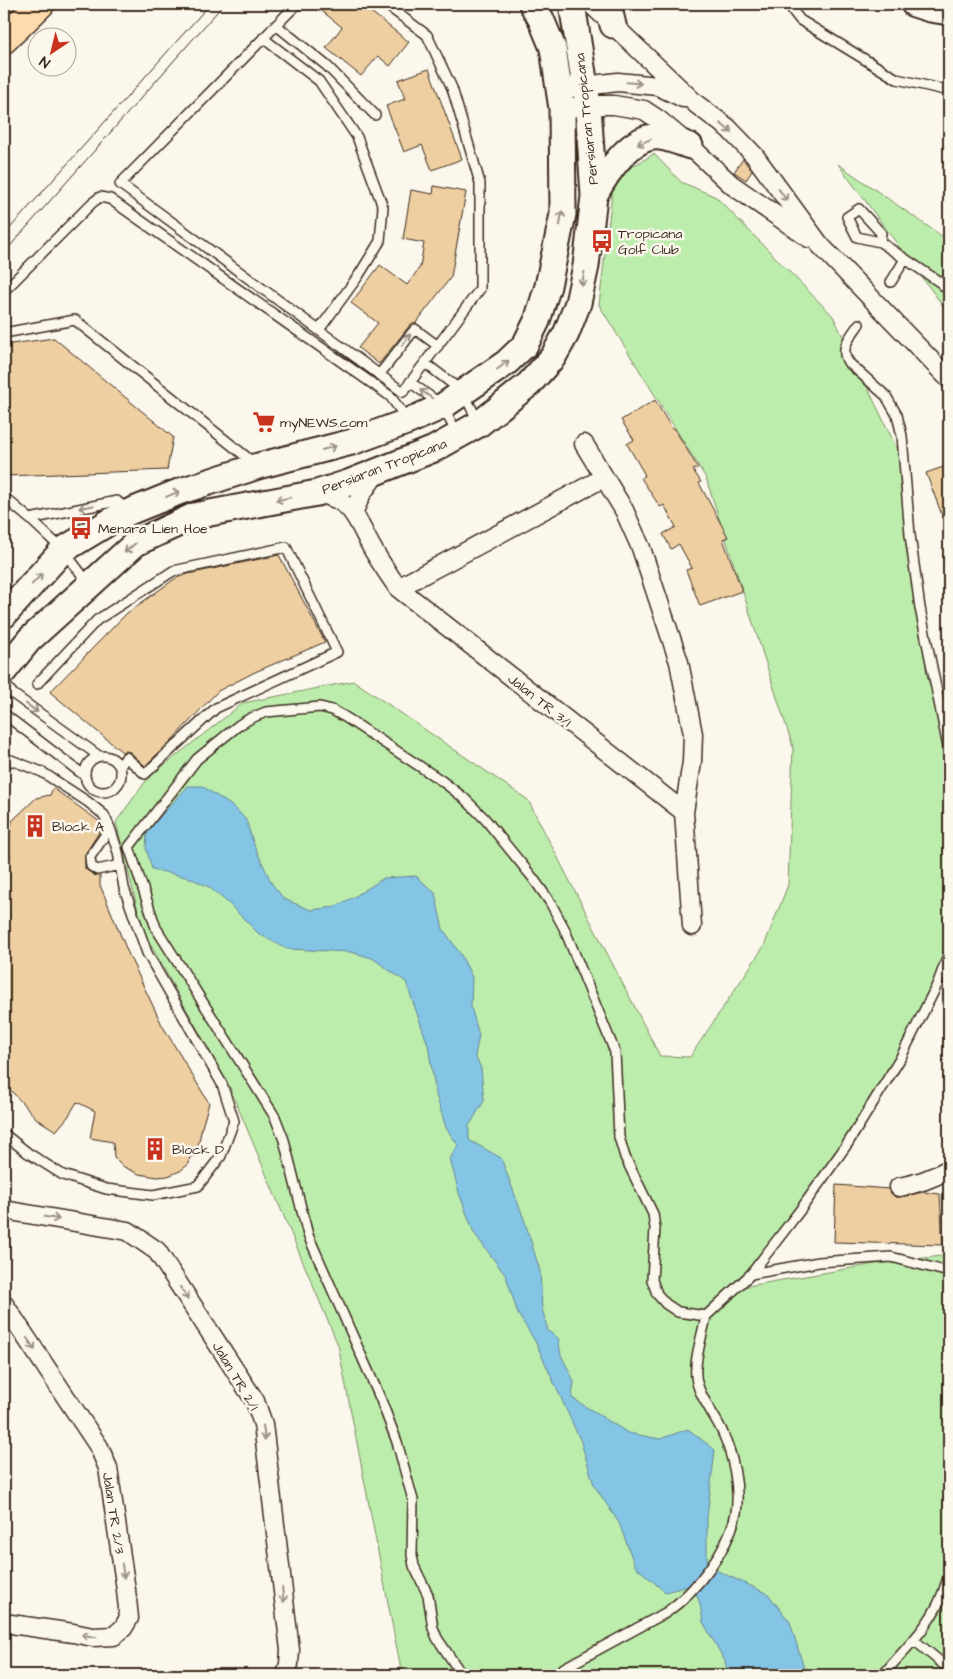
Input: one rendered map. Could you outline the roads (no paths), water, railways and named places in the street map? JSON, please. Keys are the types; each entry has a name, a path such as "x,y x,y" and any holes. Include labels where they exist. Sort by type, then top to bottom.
{"highway":[{"path":"4,39 40,4"}],"main road":[{"name":"Persiaran Tropicana","path":"4,615 63,550 112,521 181,491 258,466 352,442 409,421 453,399 506,363 525,344 537,321 548,286 562,214 561,99 553,48 541,19 532,4"},
{"path":"544,4 553,48"},
{"name":"Persiaran Tropicana","path":"4,671 29,640 136,542 194,516 317,493 348,483 434,449 479,424 529,384 553,357 566,334 578,303 584,275 594,196 586,96 572,4"},
{"path":"914,4 949,12"},
{"path":"594,196 622,153 644,140 659,137 690,146"}],"street":[{"path":"592,4 611,14 696,104 728,128 754,155 820,245 949,379"},
{"path":"586,96 612,82 658,86 696,104"},
{"path":"561,99 586,96 644,110 690,146 732,185 820,245"},
{"path":"584,444 624,510 641,548 679,662 693,734 692,762 684,812 692,926"},
{"path":"317,493 332,496 354,511 362,493 379,470"},
{"path":"398,588 603,478"},
{"name":"Jalan TR 3/1","path":"354,511 372,548 398,588 684,812"},
{"path":"899,1187 938,1176 949,1169"},
{"name":"Jalan TR 2/1","path":"4,1210 128,1231 157,1252 255,1401 263,1424 290,1650 286,1675"},
{"name":"Jalan TR 2/3","path":"4,1304 88,1429 99,1447 108,1468 126,1590 128,1618 123,1628 114,1636 93,1638 73,1632 4,1623"}],"lane":[{"path":"297,4 120,184 403,392 480,290 480,183 452,88 427,35 385,4"},
{"path":"789,4 800,20 897,79 949,90"},
{"path":"276,25 327,66 375,115"},
{"path":"263,38 319,81 358,137 383,207 380,241 360,275 319,330"},
{"path":"4,289 92,203 100,197 110,199 390,396 409,421"},
{"path":"880,242 941,282 949,290"},
{"path":"891,282 905,259"},
{"path":"4,333 74,320 258,466"},
{"path":"859,324 846,344 845,356 848,362 886,396 897,416 902,436 910,535 917,589 949,752"},
{"path":"379,375 414,329 438,346"},
{"path":"425,363 453,399 479,424"},
{"path":"410,382 453,399"},
{"path":"453,399 458,436"},
{"path":"4,497 63,550 89,584"},
{"path":"30,519 117,501 130,512"},
{"path":"37,684 97,620 173,571 286,547 337,652 216,708 146,774 126,757 120,767"},
{"path":"4,671 7,687 13,694 98,756 111,758 120,767 122,773 118,785 108,792 95,791 86,782 85,769 98,756"},
{"path":"462,1675 437,1638 433,1628 428,1595 414,1566 412,1555 413,1500 397,1442 381,1400 308,1235 284,1140 275,1117 156,928 129,848 197,759 239,725 251,718 266,712 320,707 332,710 345,717 442,781 464,798 485,819 550,902 564,928 608,1035 614,1052 617,1070 619,1137 625,1157 653,1214 655,1228 652,1280 657,1294 666,1304 678,1312 706,1316"},
{"path":"4,714 85,776"},
{"path":"4,764 12,760 42,772 88,802 104,815 110,828 124,888 147,953 222,1084 234,1121 221,1156 198,1186 153,1195 106,1189 63,1175 4,1134"},
{"path":"88,802 95,791"},
{"path":"110,828 90,857 91,866 97,870 120,865"},
{"path":"555,1675 564,1668 667,1612 680,1602 692,1590 710,1566 730,1532 736,1514 737,1492 726,1441 698,1387 696,1378 696,1367 706,1316 751,1274 801,1210 848,1143 895,1067 937,985 949,953"},
{"path":"751,1274 819,1262 891,1257 949,1272"},
{"path":"883,1675 914,1640 935,1610 949,1575"},
{"path":"914,1640 949,1669"}],"water":[{"path":"188,786 202,786 235,808 246,820 254,845 272,884 284,899 311,910 334,907 384,878 416,876 435,893 443,929 461,955 472,977 471,1007 479,1035 475,1056 481,1068 484,1101 469,1126 469,1140 501,1158 524,1219 540,1271 542,1308 548,1331 558,1338 561,1355 574,1381 572,1398 628,1433 660,1439 688,1429 715,1450 707,1517 707,1566 768,1594 790,1622 806,1675 728,1675 725,1661 703,1622 700,1604 693,1585 665,1592 635,1566 619,1523 594,1485 581,1442 535,1341 518,1314 506,1276 474,1233 459,1193 450,1159 458,1145 446,1128 436,1095 428,1045 406,982 372,958 351,952 287,949 259,934 209,887 190,878 152,869 146,848 147,831"}],"tram line":[{"path":"4,235 210,4"},
{"path":"4,253 224,4"}],"place":[{"name":"Tropicana Golf Club","path":"602,241"},
{"name":"myNEWS.com","path":"264,422"},
{"name":"Menara Lien Hoe","path":"81,528"},
{"name":"Block A","path":"35,826"},
{"name":"Block D","path":"155,1149"}]}
